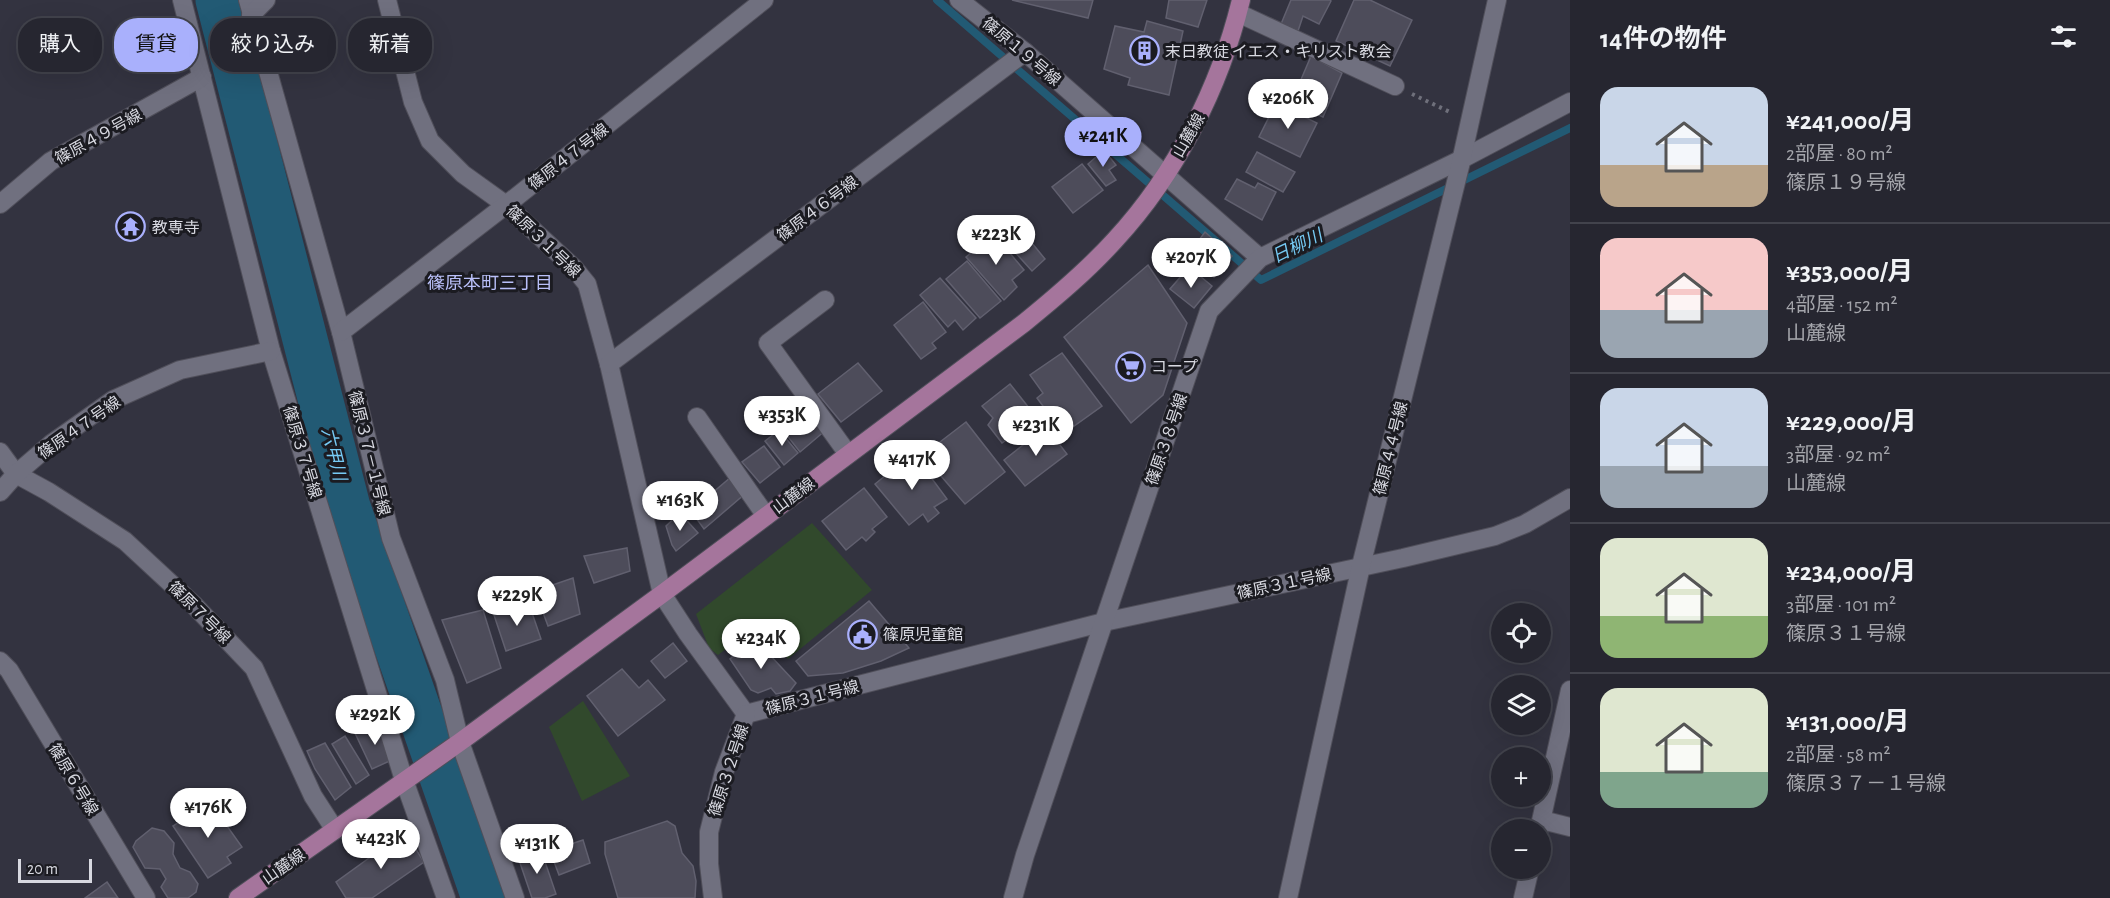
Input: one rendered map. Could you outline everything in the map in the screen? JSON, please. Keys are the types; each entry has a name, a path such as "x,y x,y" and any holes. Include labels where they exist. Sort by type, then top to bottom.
{"main road":[{"name":"山麓線","path":"238,898 460,742 662,594 1024,323 1068,286 1117,238 1165,175 1205,104 1227,51 1239,6"}],"street":[{"name":"篠原３７号線","path":"182,0 271,351 404,780 446,898"},
{"path":"249,7 266,0"},
{"name":"篠原３１号線","path":"387,0 413,102 429,141 463,174 506,205 574,268 587,284 609,364 662,594 746,714 1104,622 1495,536 1525,524 1570,498"},
{"name":"篠原４７号線","path":"340,332 506,205 764,0"},
{"name":"篠原１９号線","path":"959,0 1024,52 1260,258"},
{"name":"篠原４４号線","path":"1288,898 1361,566 1451,204 1497,0"},
{"path":"1239,6 1395,86"},
{"name":"篠原３７－１号線","path":"249,7 340,332 392,538 445,680 460,742 515,898"},
{"name":"篠原４６号線","path":"609,364 1024,52"},
{"name":"篠原４９号線","path":"0,204 51,161 202,77"},
{"name":"篠原３８号線","path":"1013,898 1025,855 1209,310 1260,258 1461,162 1570,102"},
{"path":"825,300 768,344 848,454"},
{"name":"篠原４７号線","path":"0,492 16,474 51,444 114,399 180,370 271,351"},
{"path":"697,417 766,516"},
{"name":"篠原７号線","path":"0,452 16,474 49,492 125,541 193,604 254,668 313,796 335,830"},
{"name":"篠原６号線","path":"0,661 14,679 146,898"},
{"path":"1541,819 1570,690"},
{"name":"篠原３２号線","path":"713,898 709,864 709,832 724,772 746,714"},
{"path":"1551,826 1570,827"},
{"path":"1522,898 1527,879"}],"path":[{"path":"1395,86 1470,121"}],"green space":[{"path":"812,523 872,590 788,659 756,626 718,655 709,648 696,614"},
{"path":"583,701 630,776 582,801 549,727"}],"building":[{"path":"1012,0 1093,0 1088,18"},
{"path":"1169,0 1207,0 1198,27 1166,18"},
{"path":"1291,0 1331,1 1319,24 1303,16 1298,31 1281,24"},
{"path":"1354,0 1370,0 1412,20 1390,66 1336,41"},
{"name":"末日教徒 イエス・キリスト教会","path":"1147,21 1183,31 1169,95 1128,85 1130,78 1104,69 1115,26 1144,32"},
{"path":"1311,56 1342,73 1323,117 1291,103"},
{"path":"1276,103 1317,123 1300,157 1259,137"},
{"path":"1104,150 1116,165 1109,170 1116,180 1106,186 1088,164"},
{"path":"1257,152 1295,172 1283,192 1246,172"},
{"path":"1082,164 1103,190 1073,213 1052,187"},
{"path":"1237,179 1255,188 1258,183 1276,192 1262,220 1225,199"},
{"path":"1014,230 1023,232 1045,259 1032,271 1003,239"},
{"path":"1205,232 1232,256 1214,277 1187,256"},
{"path":"994,234 1024,270 1012,280 1017,287 1004,300 966,257"},
{"path":"967,261 1001,301 980,318 946,279"},
{"name":"コープ","path":"1148,265 1187,323 1163,395 1131,423 1064,337"},
{"path":"1194,271 1212,286 1194,308 1170,289 1183,274 1188,277"},
{"path":"940,278 976,318 963,330 955,320 948,327 920,295"},
{"path":"923,302 946,332 932,343 936,348 921,359 894,325"},
{"path":"1062,353 1102,406 1070,429 1059,413 1052,418 1037,398 1043,393 1030,375"},
{"path":"858,363 882,391 841,422 818,394"},
{"path":"1010,384 1037,418 1002,443 988,425 993,418 982,406"},
{"path":"804,401 826,430 800,452 778,424"},
{"path":"966,422 1005,472 965,504 923,455"},
{"path":"1046,427 1067,454 1025,486 1004,460"},
{"path":"779,430 798,453 784,465 765,441"},
{"path":"764,446 780,467 760,483 742,462"},
{"path":"913,453 947,499 934,507 939,513 928,522 923,514 909,525 875,484"},
{"path":"731,477 746,493 704,529 691,511"},
{"path":"864,488 887,517 872,529 875,532 866,541 862,537 846,550 822,521"},
{"path":"680,513 698,533 676,551 666,526"},
{"path":"627,548 630,571 594,583 584,556"},
{"path":"573,578 580,614 548,626 535,591"},
{"path":"869,601 909,648 881,661 843,673 808,676 796,661"},
{"path":"529,604 541,639 506,651 494,615"},
{"path":"483,610 501,668 467,683 442,620"},
{"path":"754,638 796,683 790,691 776,694 771,688 758,693 751,690 730,659"},
{"path":"673,643 687,661 665,678 651,661"},
{"path":"622,669 639,688 648,680 665,700 618,736 587,696"},
{"path":"378,722 394,759 372,769 355,733"},
{"path":"345,736 369,775 356,784 332,744"},
{"path":"325,743 351,787 335,800 315,769 307,751"},
{"path":"210,802 242,847 227,857 231,863 208,878 173,826"},
{"path":"667,821 675,826 682,853 693,866 696,881 695,898 618,898 605,854 605,842"},
{"path":"152,828 164,831 174,843 173,854 180,868 190,872 198,884 196,892 188,898 168,898 161,887 166,879 160,869 145,868 133,847 136,841"},
{"path":"405,832 424,862 372,898 346,898 336,882"},
{"path":"583,840 590,863 559,875 550,851"},
{"path":"541,850 556,894 545,898 532,898 518,857"},
{"path":"107,882 118,898 85,898"}],"waterway":[{"name":"六甲川","path":"218,0 348,507 484,898"},
{"name":"日柳川","path":"937,0 1261,280 1570,128"}],"place":[{"name":"末日教徒 イエス・キリスト教会","path":"1144,51"},
{"name":"教専寺","path":"131,227"},
{"name":"コープ","path":"1130,366"},
{"name":"篠原児童館","path":"862,634"}],"district":[{"name":"篠原本町三丁目","path":"490,283"}]}
